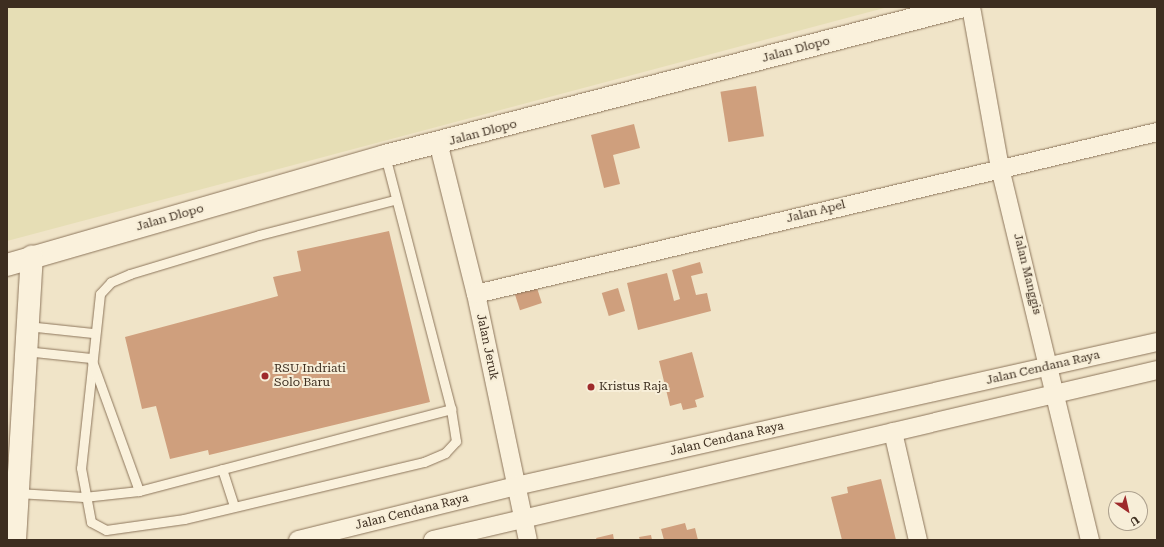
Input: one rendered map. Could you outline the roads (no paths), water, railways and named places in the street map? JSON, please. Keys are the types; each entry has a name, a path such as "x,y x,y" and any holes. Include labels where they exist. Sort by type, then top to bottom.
{"street":[{"name":"Jalan Dlopo","path":"7,265 385,156 960,7"},
{"name":"Jalan Manggis","path":"971,7 1000,168 1050,366 1090,540"},
{"name":"Jalan Apel","path":"476,294 1000,168 1157,132"},
{"name":"Jalan Jeruk","path":"441,154 476,294 528,540"},
{"path":"15,540 15,399 25,351 32,257"},
{"name":"Jalan Cendana Raya","path":"298,540 516,486 1157,342"},
{"path":"433,540 1157,370"},
{"path":"893,432 918,540"}],"lane":[{"path":"385,156 394,200 458,434 453,447 445,453 424,462 184,519 106,530 91,522 84,497 81,468 93,333 100,294 111,282 205,251 394,200"},
{"path":"27,326 93,333"},
{"path":"25,351 91,358"},
{"path":"91,358 139,491"},
{"path":"16,493 84,497 139,491 451,409"},
{"path":"222,469 234,506"}],"place":[{"name":"RSU Indriati Solo Baru","path":"265,376"},
{"name":"Kristus Raja","path":"591,387"}]}
